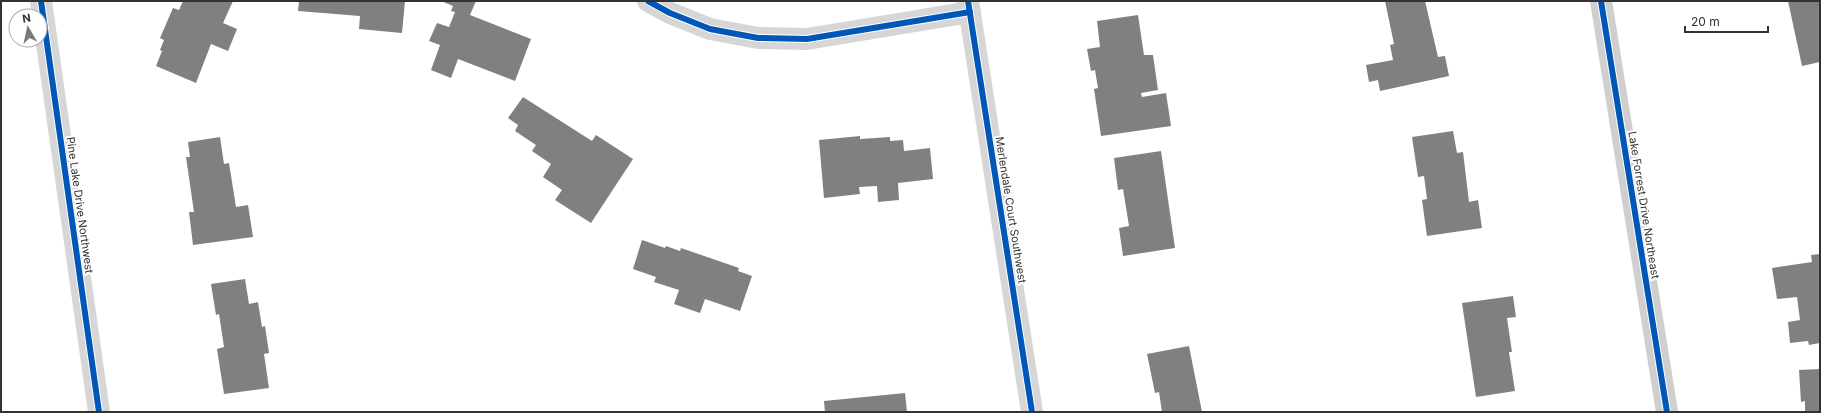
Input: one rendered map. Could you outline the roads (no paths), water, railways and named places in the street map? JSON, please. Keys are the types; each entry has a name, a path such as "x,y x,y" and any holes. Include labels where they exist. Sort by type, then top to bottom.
{"street":[{"name":"Pine Lake Drive Northwest","path":"41,1 100,412"},
{"path":"648,1 670,14 710,29 758,38 806,39 969,6"},
{"name":"Lake Forrest Drive Northeast","path":"1602,1 1667,412"},
{"name":"Merlendale Court Southwest","path":"969,6 1032,412"}]}
